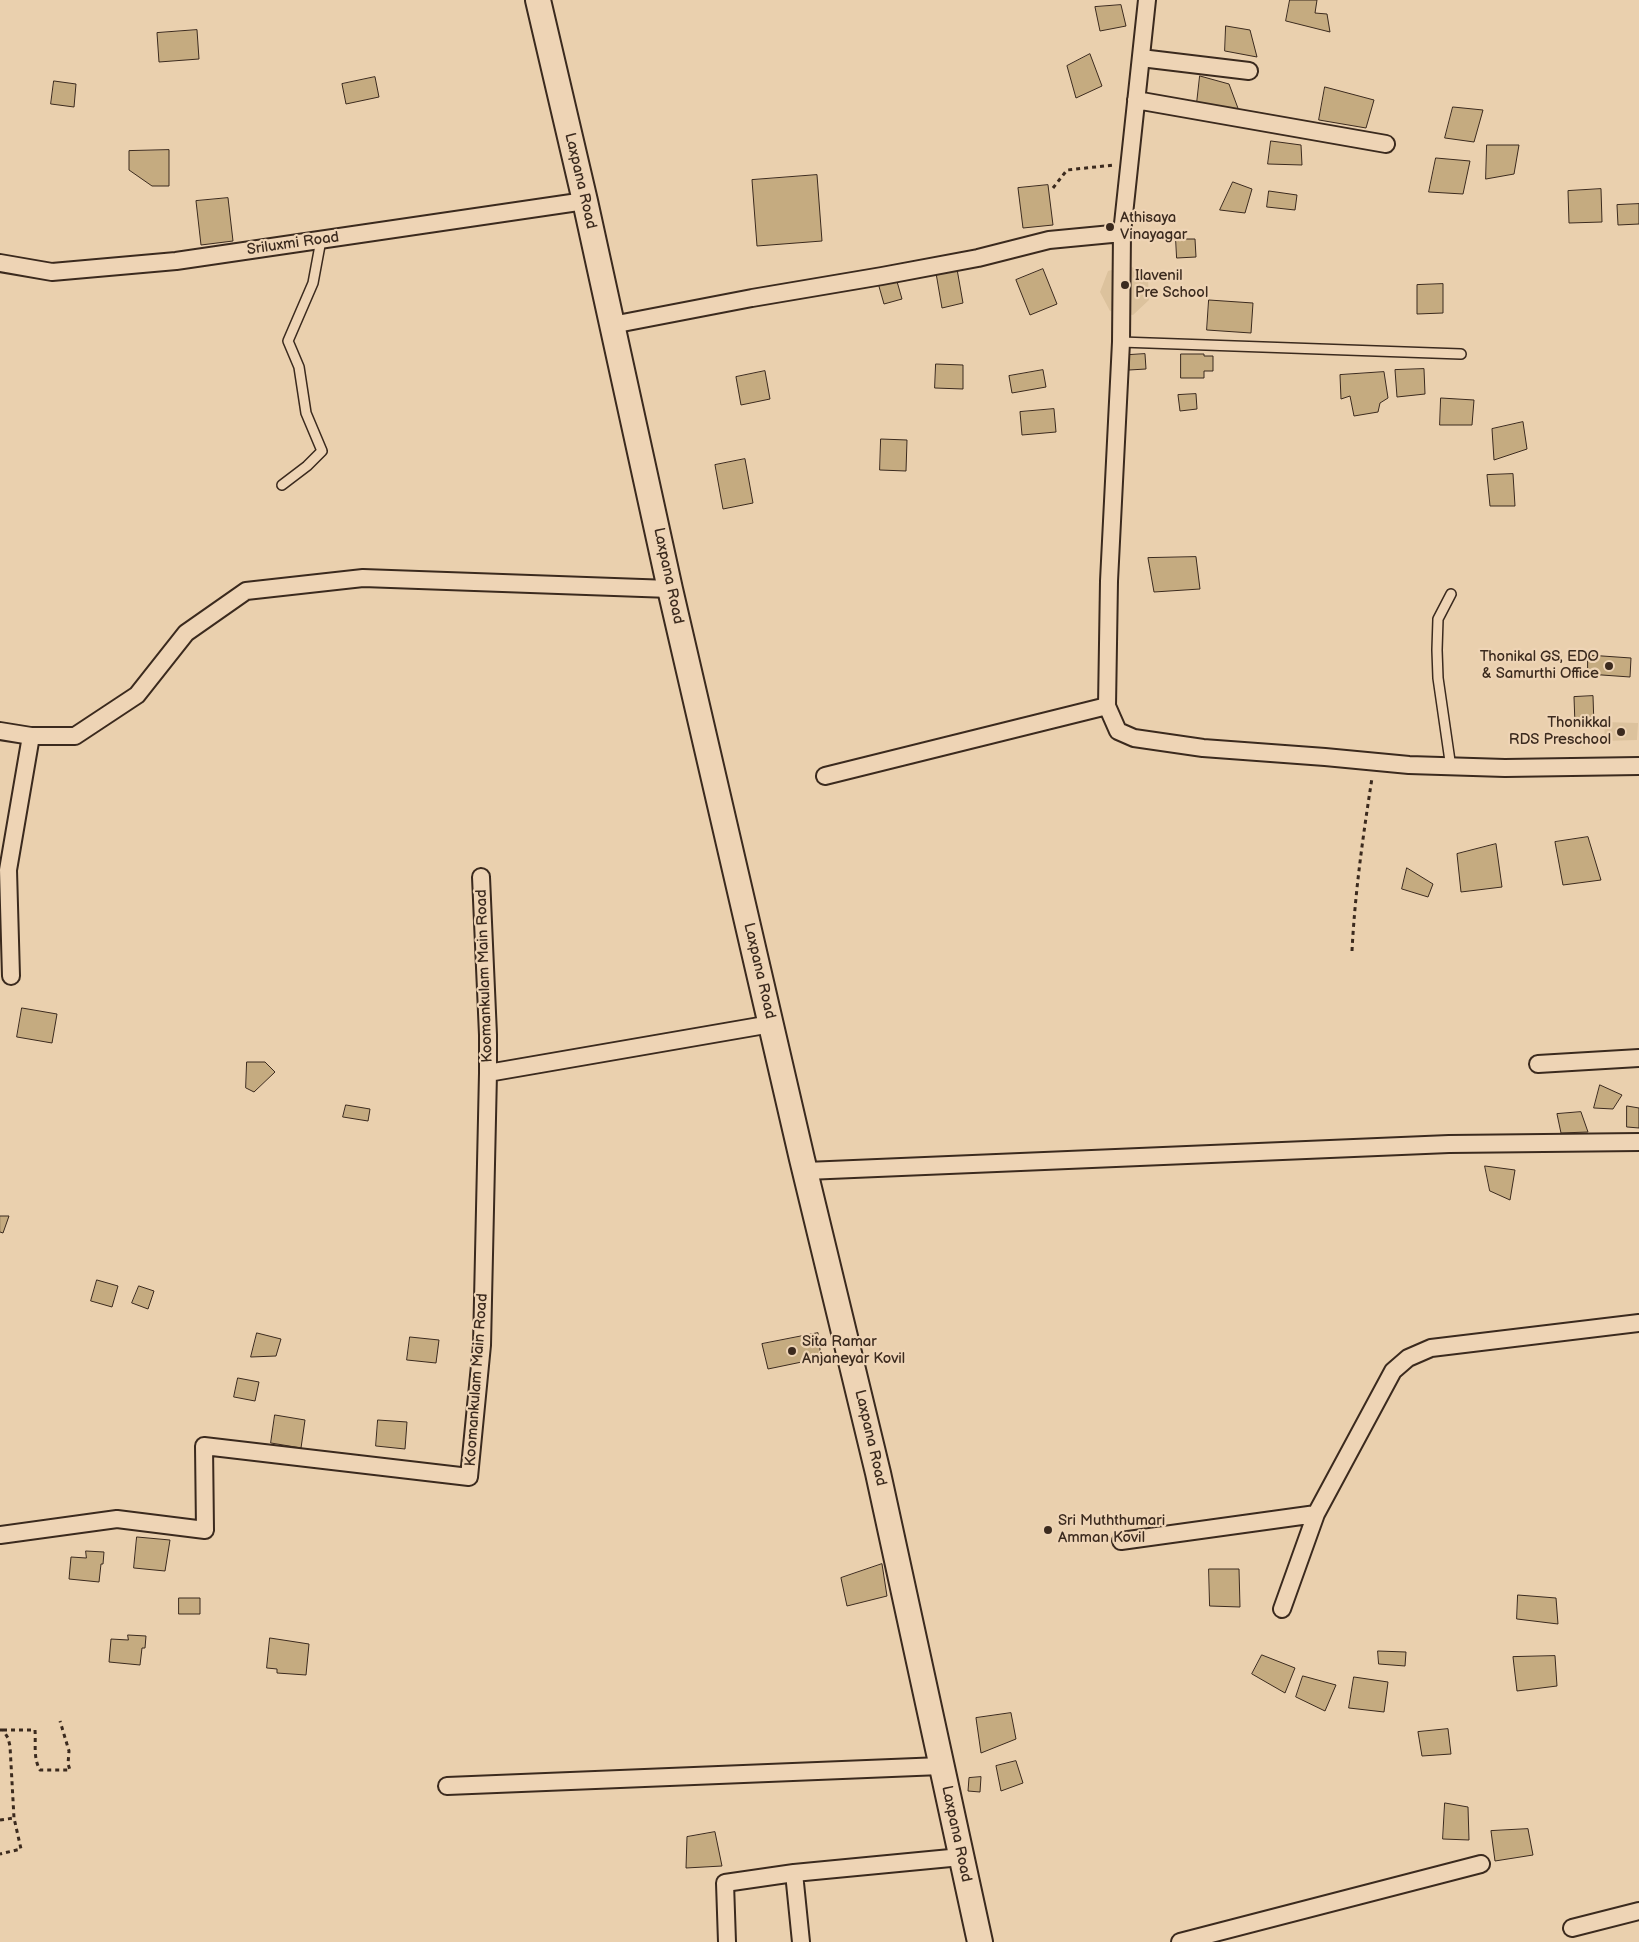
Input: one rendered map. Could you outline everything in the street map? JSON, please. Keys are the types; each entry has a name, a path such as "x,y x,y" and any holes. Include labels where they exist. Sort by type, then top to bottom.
{"street":[{"name":"Laxpana Road","path":"538,0 585,201 670,589 878,1474 980,1942"},
{"path":"1147,0 1122,233 1121,342 1109,580 1107,706 1118,731 1134,738 1203,748 1451,768 1639,766"},
{"path":"1141,58 1249,71"},
{"path":"1136,100 1386,144"},
{"name":"Sriluxmi Road","path":"0,263 52,272 176,261 585,201"},
{"path":"612,325 949,263 1049,240 1122,233"},
{"path":"0,731 32,736 75,736 138,695 186,633 246,591 363,578 670,589"},
{"path":"825,776 1107,706"},
{"path":"11,976 4,870 32,736"},
{"name":"Koomankulam Main Road","path":"0,1535 117,1520 205,1530 204,1446 469,1477 482,1345 488,1073 481,877"},
{"path":"488,1073 771,1024"},
{"path":"1538,1064 1639,1058"},
{"path":"806,1171 1449,1144 1639,1142"},
{"path":"1282,1609 1316,1514 1393,1371 1408,1358 1431,1348 1639,1323"},
{"path":"1121,1540 1316,1514"},
{"path":"447,1786 941,1766"},
{"path":"727,1942 725,1883 794,1873 961,1857"},
{"path":"1180,1942 1481,1864"},
{"path":"794,1873 801,1942"},
{"path":"1572,1928 1639,1911"}],"lane":[{"path":"282,485 307,466 322,451 306,413 299,368 288,341 313,283 321,240"},
{"path":"1121,342 1461,354"},
{"path":"1451,594 1438,619 1437,650 1438,678 1451,768"}],"path":[{"path":"1053,188 1067,170 1129,163"},
{"path":"1352,951 1354,904 1374,762"},
{"path":"2,1730 35,1730 35,1761 40,1770 70,1770 68,1764 70,1751 60,1721"},
{"path":"0,1854 21,1850 14,1818 10,1746 8,1738 2,1730"},
{"path":"0,1820 14,1818"}],"shaded area":[{"name":"Ilavenil Pre School","path":"1129,265 1148,278 1149,300 1133,315 1110,311 1100,292 1108,271"},
{"name":"Thonikkal RDS Preschool","path":"1605,722 1638,723 1637,740 1604,741"}],"building":[{"path":"1290,0 1317,0 1315,13 1327,14 1330,32 1286,21"},
{"path":"1121,5 1126,26 1100,31 1095,7"},
{"path":"1226,26 1250,30 1257,57 1225,51"},
{"path":"197,30 199,59 159,62 157,33"},
{"path":"1090,54 1102,86 1076,98 1067,66"},
{"path":"1200,76 1229,84 1239,111 1197,103"},
{"path":"375,77 379,97 346,104 342,84"},
{"path":"54,81 76,84 74,107 51,104"},
{"path":"1325,87 1374,100 1366,128 1319,120"},
{"path":"1453,107 1483,110 1474,142 1445,138"},
{"path":"1271,141 1301,145 1302,165 1268,164"},
{"path":"1487,145 1519,145 1514,174 1486,179"},
{"path":"169,150 169,186 152,186 129,170 129,151"},
{"path":"1436,158 1470,161 1463,194 1429,192"},
{"path":"817,175 822,241 757,246 752,180"},
{"path":"1233,182 1252,189 1245,213 1220,210"},
{"path":"1048,185 1053,225 1023,228 1018,188"},
{"path":"1601,189 1602,222 1569,223 1568,191"},
{"path":"1269,191 1297,195 1295,210 1267,207"},
{"path":"228,198 233,241 201,245 196,201"},
{"path":"1639,204 1639,224 1618,225 1617,205"},
{"path":"1176,239 1195,239 1196,257 1177,258"},
{"path":"957,269 963,303 942,308 936,273"},
{"path":"1043,269 1057,304 1030,315 1016,280"},
{"path":"896,278 902,299 884,304 878,283"},
{"path":"1443,284 1443,313 1417,314 1417,285"},
{"path":"1209,300 1253,303 1251,333 1207,330"},
{"path":"1145,354 1146,369 1129,370 1129,355"},
{"path":"1181,354 1213,356 1213,371 1204,371 1204,378 1181,378"},
{"path":"936,364 963,365 963,389 935,388"},
{"path":"1424,369 1425,394 1397,397 1395,370"},
{"path":"1043,370 1046,387 1012,393 1009,376"},
{"path":"765,371 770,399 741,405 736,377"},
{"path":"1384,372 1388,398 1380,403 1378,412 1354,416 1350,396 1341,399 1340,375"},
{"path":"1196,394 1197,409 1180,411 1178,395"},
{"path":"1441,398 1474,400 1472,425 1440,425"},
{"path":"1054,409 1056,432 1022,435 1020,412"},
{"path":"1523,422 1527,449 1494,460 1492,429"},
{"path":"881,439 907,440 906,471 880,470"},
{"path":"745,459 753,503 723,509 715,465"},
{"path":"1513,474 1515,506 1490,506 1487,475"},
{"path":"1196,557 1200,589 1154,592 1148,558"},
{"name":"Thonikal GS, EDO & Samurthi Office","path":"1588,655 1631,658 1630,677 1588,674"},
{"path":"1593,696 1594,726 1575,725 1574,697"},
{"path":"1588,837 1601,880 1563,885 1555,842"},
{"path":"1496,844 1502,887 1461,892 1457,854"},
{"path":"1407,868 1433,884 1428,897 1402,889"},
{"path":"22,1008 57,1014 52,1043 17,1037"},
{"path":"247,1062 265,1062 275,1072 254,1092 246,1088"},
{"path":"1600,1085 1622,1095 1613,1109 1594,1108"},
{"path":"346,1105 370,1109 368,1121 343,1117"},
{"path":"1627,1106 1639,1108 1639,1128 1627,1127"},
{"path":"1581,1112 1588,1132 1561,1133 1557,1114"},
{"path":"1485,1166 1515,1170 1510,1200 1490,1191"},
{"path":"0,1216 9,1216 3,1233 0,1232"},
{"path":"97,1280 118,1286 112,1307 91,1301"},
{"path":"139,1286 154,1291 148,1309 132,1303"},
{"path":"257,1333 281,1339 276,1356 251,1357"},
{"name":"Sita Ramar Anjaneyar Kovil","path":"818,1333 821,1358 768,1369 762,1344"},
{"path":"410,1337 439,1340 436,1363 407,1360"},
{"path":"238,1378 259,1382 255,1401 234,1397"},
{"path":"275,1415 305,1420 301,1448 271,1443"},
{"path":"378,1420 407,1422 405,1449 376,1446"},
{"path":"137,1537 170,1540 165,1571 134,1568"},
{"path":"86,1551 104,1552 99,1582 69,1579 71,1557 86,1558"},
{"path":"882,1564 887,1596 847,1606 841,1578"},
{"path":"1209,1569 1239,1569 1240,1607 1210,1606"},
{"path":"1518,1595 1556,1598 1558,1624 1517,1619"},
{"path":"179,1598 200,1598 200,1614 179,1614"},
{"path":"128,1635 146,1636 140,1665 109,1662 111,1639 128,1640"},
{"path":"270,1638 309,1644 306,1675 277,1673 277,1669 267,1668"},
{"path":"1378,1651 1406,1652 1405,1666 1379,1664"},
{"path":"1262,1655 1295,1668 1285,1693 1252,1674"},
{"path":"1555,1656 1557,1686 1517,1691 1513,1657"},
{"path":"1303,1676 1336,1685 1325,1711 1296,1697"},
{"path":"1354,1677 1388,1682 1384,1712 1349,1708"},
{"path":"1011,1713 1016,1739 981,1753 976,1718"},
{"path":"1448,1729 1451,1754 1422,1756 1418,1732"},
{"path":"1016,1761 1023,1783 1001,1791 996,1766"},
{"path":"981,1777 980,1792 968,1791 969,1778"},
{"path":"1445,1803 1468,1807 1469,1840 1443,1839"},
{"path":"1528,1829 1533,1855 1495,1861 1491,1831"},
{"path":"715,1832 722,1866 686,1868 687,1837"}],"place":[{"name":"Athisaya Vinayagar","path":"1110,227"},
{"name":"Ilavenil Pre School","path":"1125,285"},
{"name":"Thonikal GS, EDO & Samurthi Office","path":"1609,666"},
{"name":"Thonikkal RDS Preschool","path":"1621,732"},
{"name":"Sita Ramar Anjaneyar Kovil","path":"792,1351"},
{"name":"Sri Muththumari Amman Kovil","path":"1048,1530"}]}
